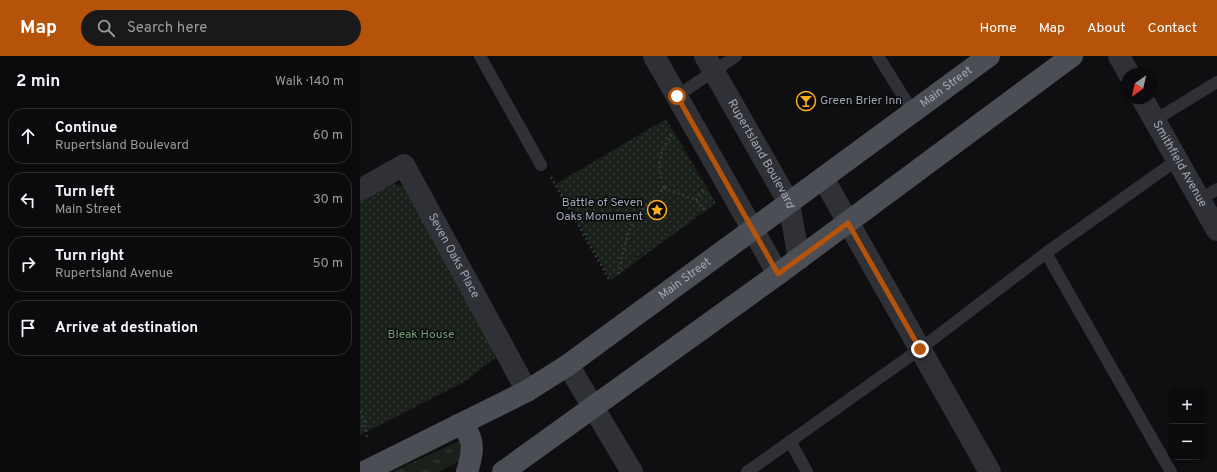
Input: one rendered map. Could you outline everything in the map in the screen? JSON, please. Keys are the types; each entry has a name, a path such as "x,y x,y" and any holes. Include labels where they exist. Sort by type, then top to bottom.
{"main road":[{"path":"503,472 848,223 1068,57"},
{"name":"Main Street","path":"364,472 527,391 568,365 913,112 984,58"},
{"path":"458,425 467,431 472,450 470,465 466,472"}],"street":[{"path":"654,56 778,274"},
{"path":"1119,56 1126,68"},
{"name":"Rupertsland Boulevard","path":"710,64 789,203 798,259"},
{"name":"Smithfield Avenue","path":"1146,104 1177,160 1208,195 1217,230"},
{"name":"Seven Oaks Place","path":"360,190 404,165 527,391"},
{"path":"823,178 990,472"},
{"path":"568,365 632,472"}],"lane":[{"path":"480,56 541,165"},
{"path":"677,96 710,64 736,56"},
{"path":"878,56 913,112"},
{"path":"1155,120 1217,82"},
{"path":"747,472 920,349 1046,253 1177,160"},
{"path":"1046,253 1172,472"},
{"path":"790,441 807,472"}],"path":[{"path":"664,188 660,173 659,161 661,152 676,129"},
{"path":"541,165 546,167 610,281"},
{"path":"696,200 709,185"},
{"path":"664,188 696,200 706,212"},
{"path":"619,274 630,230 636,218 664,188"},
{"path":"360,411 364,420 367,437"}],"green space":[{"path":"666,119 716,203 611,280 556,184"},
{"name":"Bleak House","path":"384,183 395,184 407,188 501,353 466,381 360,435 360,194"},
{"path":"461,440 463,448 459,461 439,472 392,472"}],"place":[{"name":"Green Brier Inn","path":"806,101"},
{"name":"Battle of Seven Oaks Monument","path":"657,210"}],"route":[{"path":"677,96 778,274 848,223 920,349"}]}
